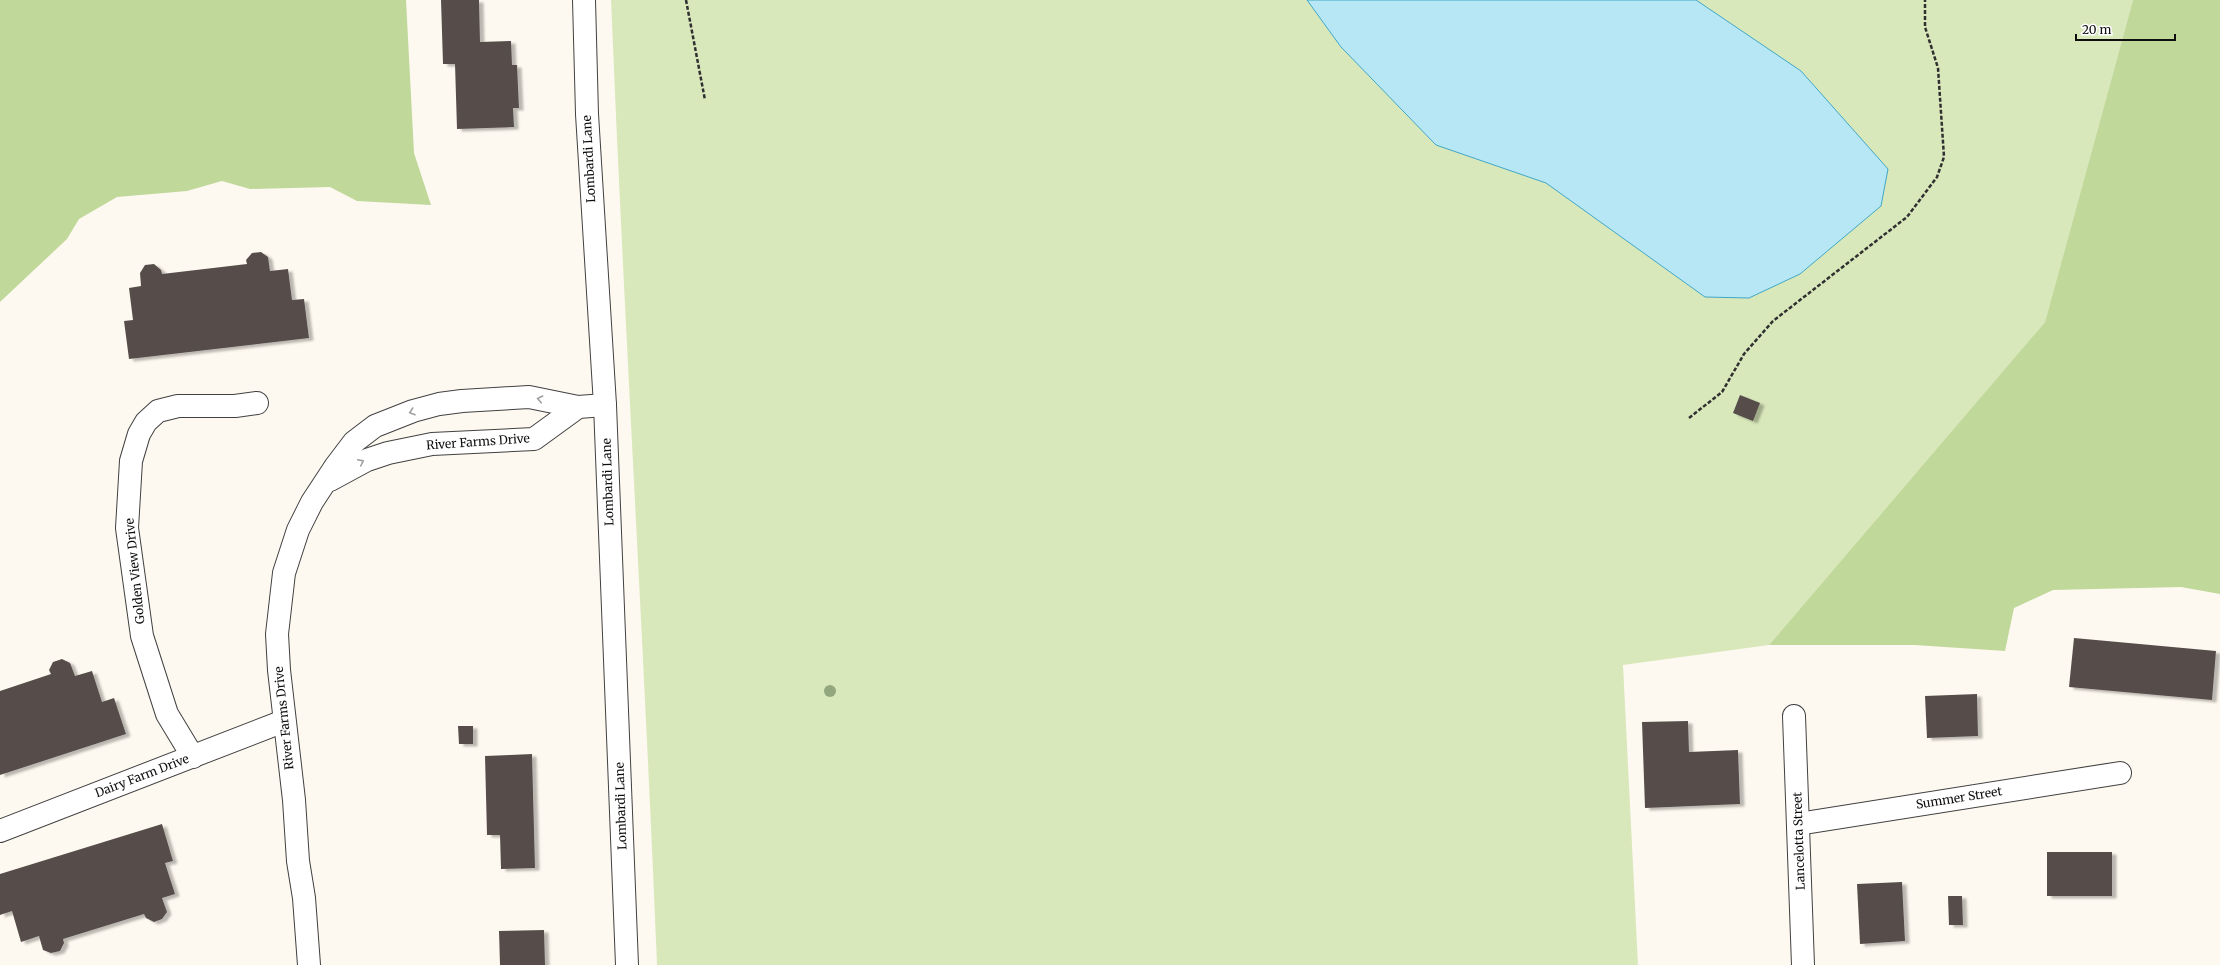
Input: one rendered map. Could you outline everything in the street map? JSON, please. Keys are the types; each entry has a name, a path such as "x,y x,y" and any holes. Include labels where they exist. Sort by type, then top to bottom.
{"street":[{"name":"Lombardi Lane","path":"584,0 587,114 605,405 627,965"},
{"name":"River Farms Drive","path":"308,965 304,898 298,861 277,634 284,573 298,530 312,502 327,482 335,467 354,442 374,426 413,411 446,403 529,397 578,408 605,405"},
{"name":"Golden View Drive","path":"193,757 167,714 142,636 128,528 131,461 139,434 146,422 158,411 178,406 235,406 257,403"},
{"name":"River Farms Drive","path":"327,482 367,460 388,453 432,444 534,439 578,408"},
{"name":"Lancelotta Street","path":"1794,716 1803,965"},
{"name":"Dairy Farm Drive","path":"0,831 284,721"},
{"name":"Summer Street","path":"1798,824 2120,773"}],"path":[{"path":"686,0 705,100"},
{"path":"1689,418 1722,392 1744,354 1772,321 1906,216 1937,177 1944,157 1938,68 1925,27 1925,0"}],"green space":[{"path":"0,0 406,0 414,153 431,205 357,201 330,187 250,189 222,181 187,191 117,197 79,219 67,239 0,302"},
{"path":"611,0 2133,0 2045,322 1769,645 1623,665 1638,965 657,965"},
{"path":"2133,0 2220,0 2220,594 2181,587 2053,590 2014,608 2005,651 1915,645 1769,645 2045,322"}],"water":[{"path":"1307,0 1696,0 1801,71 1888,169 1881,206 1800,274 1749,298 1705,297 1546,183 1436,145 1341,47"}],"building":[{"path":"441,0 479,0 480,42 511,41 512,65 517,65 519,108 513,108 514,127 457,129 455,64 443,64"},
{"path":"261,252 268,257 270,271 288,269 292,300 304,299 309,338 129,359 124,321 133,320 129,288 141,286 140,273 145,265 154,264 161,270 162,274 247,264 246,260 252,253"},
{"path":"1740,395 1760,403 1753,421 1733,413"},
{"path":"2074,638 2216,651 2212,700 2069,687"},
{"path":"62,659 70,663 75,676 92,671 102,702 114,698 126,734 0,775 0,691 51,674 49,670 53,662"},
{"path":"1977,694 1978,736 1927,738 1925,696"},
{"path":"1688,721 1689,752 1738,750 1740,804 1645,808 1642,722"},
{"path":"458,726 473,726 473,744 459,744"},
{"path":"532,754 535,868 501,869 500,835 487,835 485,756"},
{"path":"162,824 173,861 165,863 175,894 162,898 167,912 162,919 154,922 146,918 144,914 63,939 64,943 60,951 51,953 43,950 39,936 21,942 12,911 0,915 0,874"},
{"path":"2047,852 2112,852 2112,896 2047,896"},
{"path":"1902,882 1905,941 1860,944 1857,884"},
{"path":"1948,896 1962,896 1963,925 1949,925"},
{"path":"544,930 545,965 500,965 499,931"}]}
